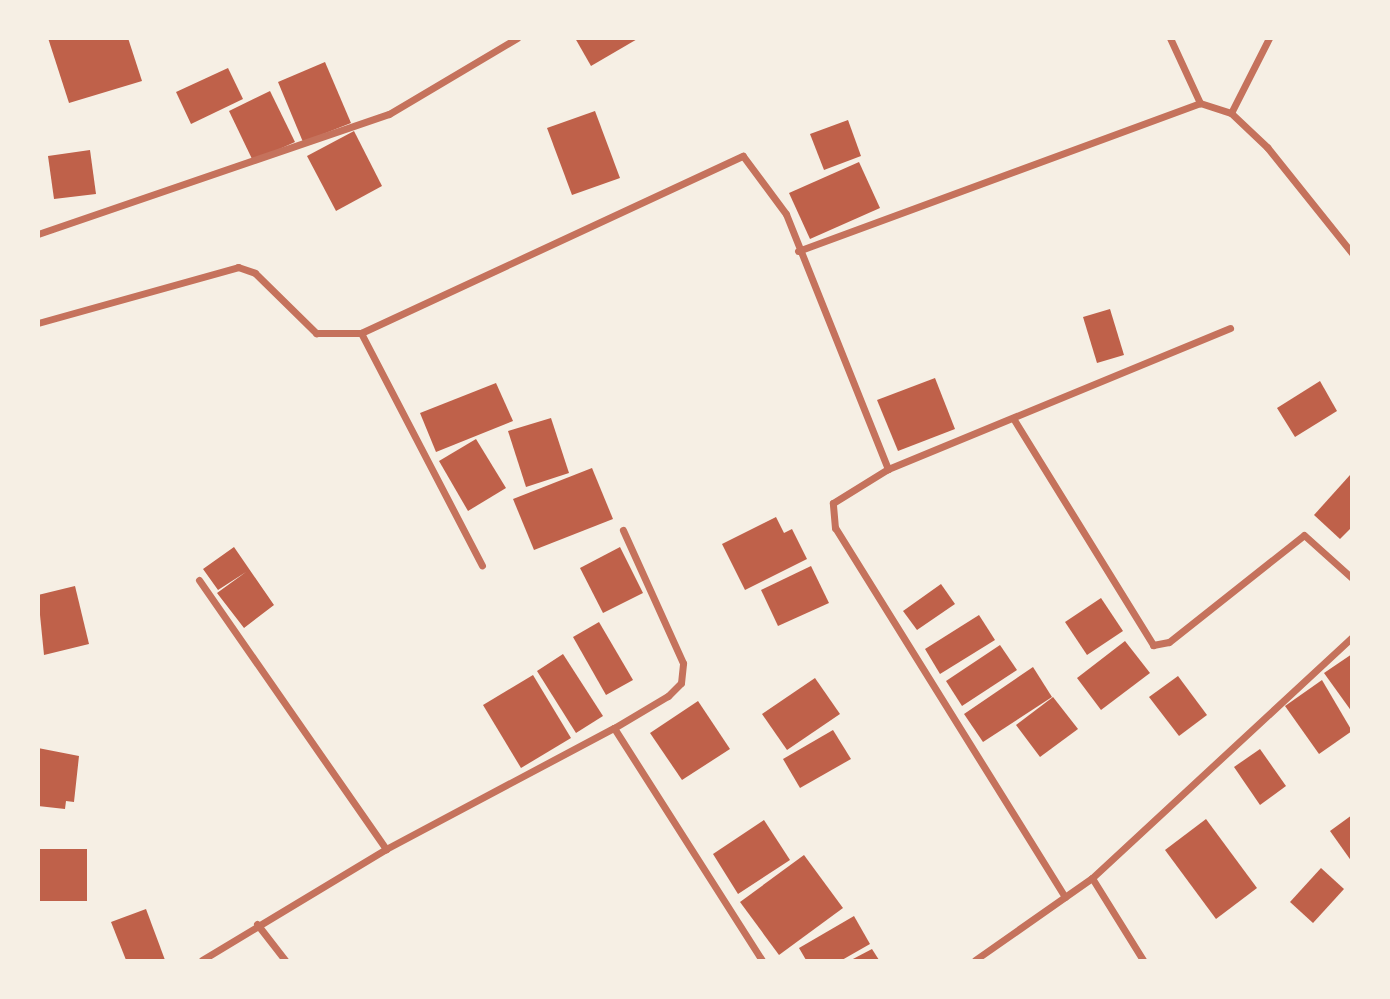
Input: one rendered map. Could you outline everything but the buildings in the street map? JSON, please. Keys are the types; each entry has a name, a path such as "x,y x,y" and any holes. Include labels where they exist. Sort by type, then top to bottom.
{"street":[{"path":"38,234 389,114 517,38"},
{"path":"1170,38 1200,103"},
{"path":"1231,113 1269,38"},
{"path":"798,251 1200,103 1231,113 1268,147 1352,253"},
{"path":"38,323 238,268 256,273 316,333 361,333 733,156 752,163 768,183 888,469"},
{"path":"1065,897 835,528 833,503 841,494 888,469 1230,328"},
{"path":"361,333 482,565"},
{"path":"1013,418 1153,645 1169,642 1304,535 1352,578"},
{"path":"202,961 257,925 386,849 614,728 668,696 681,683 683,663 623,530"},
{"path":"198,580 386,849"},
{"path":"975,961 1092,878 1352,637"},
{"path":"614,728 762,961"},
{"path":"1092,878 1143,961"},
{"path":"257,925 285,961"}]}
